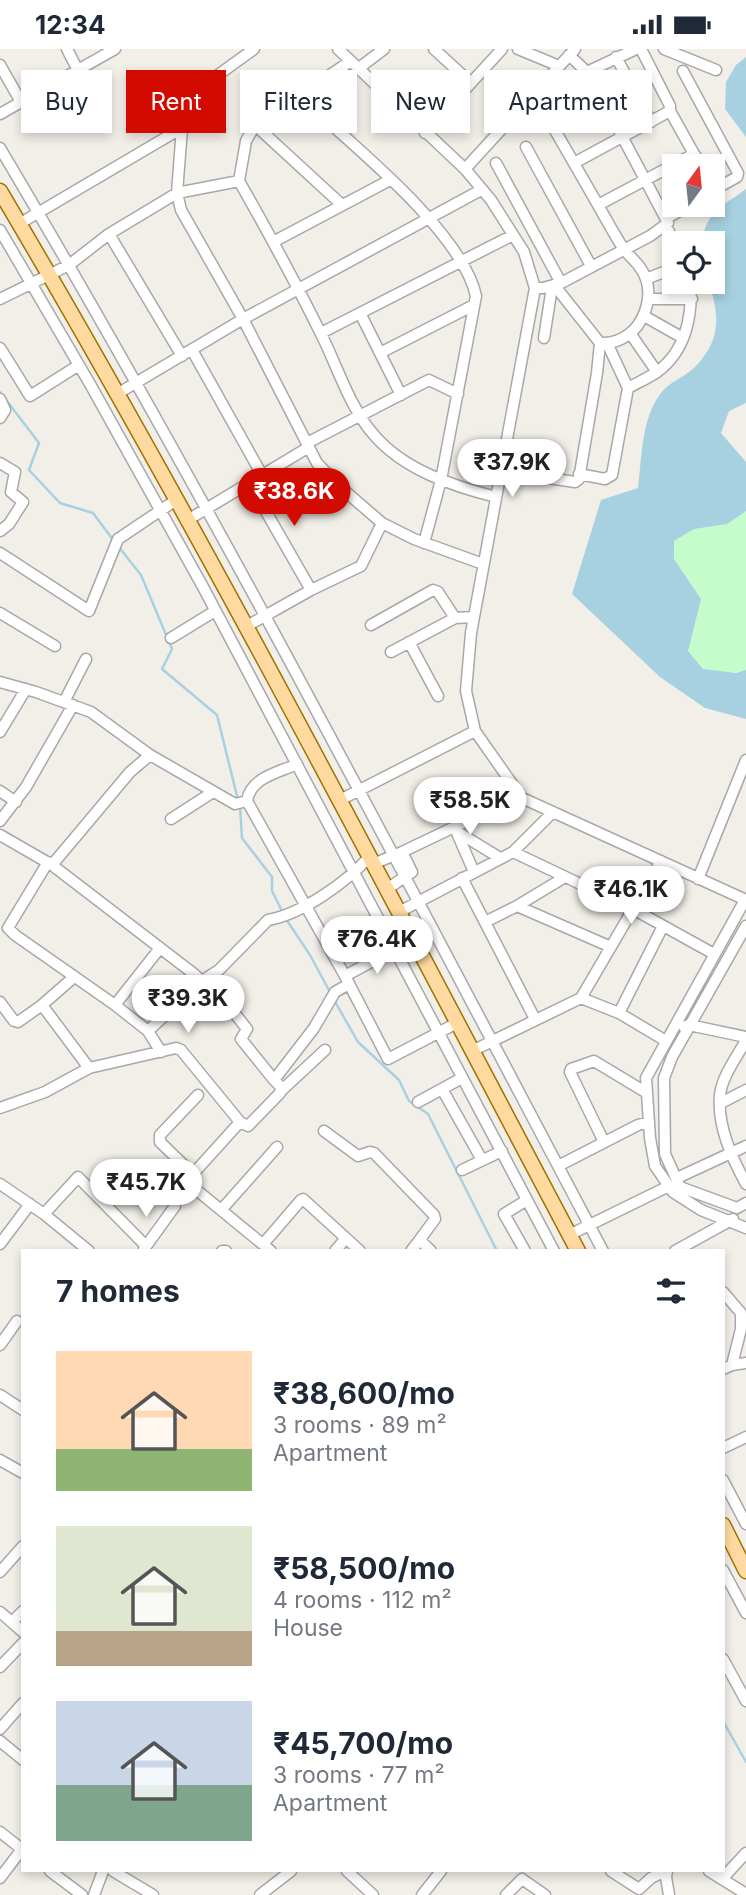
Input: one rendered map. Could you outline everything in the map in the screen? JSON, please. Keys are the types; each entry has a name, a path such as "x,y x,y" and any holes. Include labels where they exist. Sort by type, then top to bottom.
{"main road":[{"path":"0,191 117,394 340,800 577,1249"},
{"path":"725,1529 746,1571"}],"street":[{"path":"67,49 78,70 115,49"},
{"path":"226,70 254,49"},
{"path":"338,49 371,80"},
{"path":"344,70 384,49"},
{"path":"434,49 471,83 502,49"},
{"path":"518,49 559,66"},
{"path":"591,70 638,49 694,154"},
{"path":"664,49 716,70"},
{"path":"466,169 572,52 586,70"},
{"path":"616,57 623,70"},
{"path":"0,65 21,102 0,114"},
{"path":"683,71 738,173 737,177 725,182"},
{"path":"652,121 670,111"},
{"path":"19,224 174,133"},
{"path":"182,133 177,193 181,210 243,319 317,463 338,486 382,523 424,543 483,564"},
{"path":"250,133 246,141 239,181 321,333 360,416 384,445 413,466 441,480 496,498"},
{"path":"264,133 342,205"},
{"path":"339,133 429,218 462,260 473,281 476,296 458,394 441,480 424,543"},
{"path":"425,133 466,169 491,200 524,252 535,288 474,617 466,691 475,731 522,797 745,900 646,1078 655,1166 680,1187 742,1205 733,1221 679,1249"},
{"path":"557,133 624,249 646,279 648,299 644,316 623,339 603,343"},
{"path":"621,133 670,231"},
{"path":"574,163 630,133"},
{"path":"526,147 591,266"},
{"path":"0,148 205,508 358,791 397,853 404,876 602,1249"},
{"path":"496,163 556,285 603,343 628,388 611,475 605,479 579,474"},
{"path":"598,205 662,171"},
{"path":"273,242 390,180"},
{"path":"0,299 69,265 110,234 177,193 239,181"},
{"path":"117,394 243,319 481,190"},
{"path":"535,288 556,285 624,249 674,217"},
{"path":"1,233 79,365 215,611 553,1249"},
{"path":"110,234 262,475"},
{"path":"321,333 513,235"},
{"path":"646,279 662,273"},
{"path":"544,338 556,285"},
{"path":"628,388 657,372 670,359 683,338 691,310 691,294"},
{"path":"648,299 692,299"},
{"path":"380,353 474,306"},
{"path":"360,313 401,395"},
{"path":"644,316 683,338"},
{"path":"630,333 657,372"},
{"path":"501,471 575,481 579,474 603,343"},
{"path":"0,348 30,396 79,365"},
{"path":"186,521 308,445 429,380 458,394"},
{"path":"0,399 5,410 0,418"},
{"path":"0,463 15,472 11,492 23,502 3,525"},
{"path":"249,482 311,590"},
{"path":"0,553 89,611 118,539 176,501"},
{"path":"245,627 361,566 382,523"},
{"path":"371,625 433,590 438,592 455,618"},
{"path":"172,638 215,611"},
{"path":"0,613 55,646"},
{"path":"391,652 455,618 474,617"},
{"path":"409,642 438,695"},
{"path":"0,821 16,802 68,704 86,659"},
{"path":"0,682 91,712 150,755 213,792 242,802 306,905 388,1059 457,1023"},
{"path":"0,732 26,689"},
{"path":"340,800 475,731"},
{"path":"150,755 130,772 50,864 4,925 148,1031 161,1052"},
{"path":"698,879 746,760"},
{"path":"242,802 257,781 298,764"},
{"path":"148,1031 202,981 219,969 268,920 306,905 354,875 372,860 397,853 455,829 514,787"},
{"path":"0,791 16,802"},
{"path":"171,818 213,792"},
{"path":"399,912 513,852 553,812"},
{"path":"455,829 500,859"},
{"path":"455,829 474,872"},
{"path":"0,835 50,864 202,981 239,1016 247,1029 241,1039 282,1090"},
{"path":"513,852 633,909 714,954"},
{"path":"472,1051 581,997 661,862"},
{"path":"387,889 404,876"},
{"path":"485,922 565,877"},
{"path":"462,878 535,1019"},
{"path":"517,906 611,947"},
{"path":"328,946 378,918"},
{"path":"619,1013 663,926"},
{"path":"746,926 671,1057 664,1078 665,1154 673,1192 701,1210 746,1228"},
{"path":"115,1005 160,948"},
{"path":"274,1080 314,1028 333,995 347,980 395,949"},
{"path":"0,1002 14,1021 18,1022 74,977"},
{"path":"581,997 668,1037"},
{"path":"42,1005 89,1068"},
{"path":"668,1037 689,1025 746,1039 720,1094 726,1139 746,1184"},
{"path":"0,1108 45,1092 89,1068 176,1048 181,1050 240,1122 248,1125 325,1050"},
{"path":"604,1142 570,1072 571,1069 594,1061 647,1093"},
{"path":"418,1102 462,1078"},
{"path":"646,1078 664,1078"},
{"path":"442,1089 482,1160"},
{"path":"720,1103 746,1090"},
{"path":"193,1174 159,1138 198,1095"},
{"path":"240,1122 188,1183 268,1247 303,1199 358,1249"},
{"path":"558,1166 649,1122"},
{"path":"324,1131 358,1156 374,1153 434,1215 435,1219 414,1247"},
{"path":"569,1235 746,1146"},
{"path":"222,1209 277,1147"},
{"path":"462,1170 502,1151"},
{"path":"44,1215 78,1177 144,1249 175,1206"},
{"path":"0,1184 86,1249"},
{"path":"525,1249 504,1214 527,1199"},
{"path":"0,1244 30,1205"},
{"path":"337,1249 346,1238"},
{"path":"414,1247 422,1242 429,1249"},
{"path":"725,1294 741,1313 741,1329 726,1366"},
{"path":"0,1345 17,1321"},
{"path":"726,1366 746,1363"},
{"path":"0,1395 21,1408"},
{"path":"725,1447 746,1437"},
{"path":"0,1460 21,1472"},
{"path":"725,1484 746,1524"},
{"path":"0,1572 21,1548"},
{"path":"725,1574 746,1613"},
{"path":"0,1612 21,1630"},
{"path":"12,1622 21,1613"},
{"path":"0,1667 21,1645"},
{"path":"725,1663 746,1701"},
{"path":"0,1729 21,1705"},
{"path":"0,1741 21,1759"},
{"path":"0,1832 21,1848"},
{"path":"0,1878 21,1850"},
{"path":"722,1879 746,1853"},
{"path":"51,1872 82,1895"},
{"path":"94,1895 100,1872"},
{"path":"115,1872 153,1895"},
{"path":"260,1895 289,1872"},
{"path":"348,1872 373,1895"},
{"path":"422,1895 440,1872"},
{"path":"613,1872 639,1889 651,1878 664,1872"},
{"path":"666,1872 669,1895"},
{"path":"711,1872 746,1894"},
{"path":"506,1895 522,1879 545,1895"}],"green space":[{"path":"746,511 746,670 713,671 693,661 689,652 690,631 701,599 674,559 674,541 694,529 727,524"}],"water":[{"path":"746,57 746,137 725,109 726,82 736,65"},
{"path":"746,189 746,403 729,411 721,433 746,462 746,511 727,524 694,529 674,541 674,559 701,599 688,651 703,669 736,673 746,670 746,719 705,708 660,677 572,594 601,500 638,488 646,426 654,403 664,389 695,367 704,357 714,337 716,316 712,294 725,294 725,231 704,231 711,217 725,217 725,204"}],"waterway":[{"path":"0,392 39,443 29,470 60,503 93,513 114,541"},
{"path":"118,546 141,575 172,649 162,669 217,715 238,800"},
{"path":"240,806 242,838 272,877 272,891 283,913"},
{"path":"286,919 331,994"},
{"path":"334,1000 358,1042 399,1080 409,1101 428,1114 496,1249"},
{"path":"725,1725 746,1762"}]}
